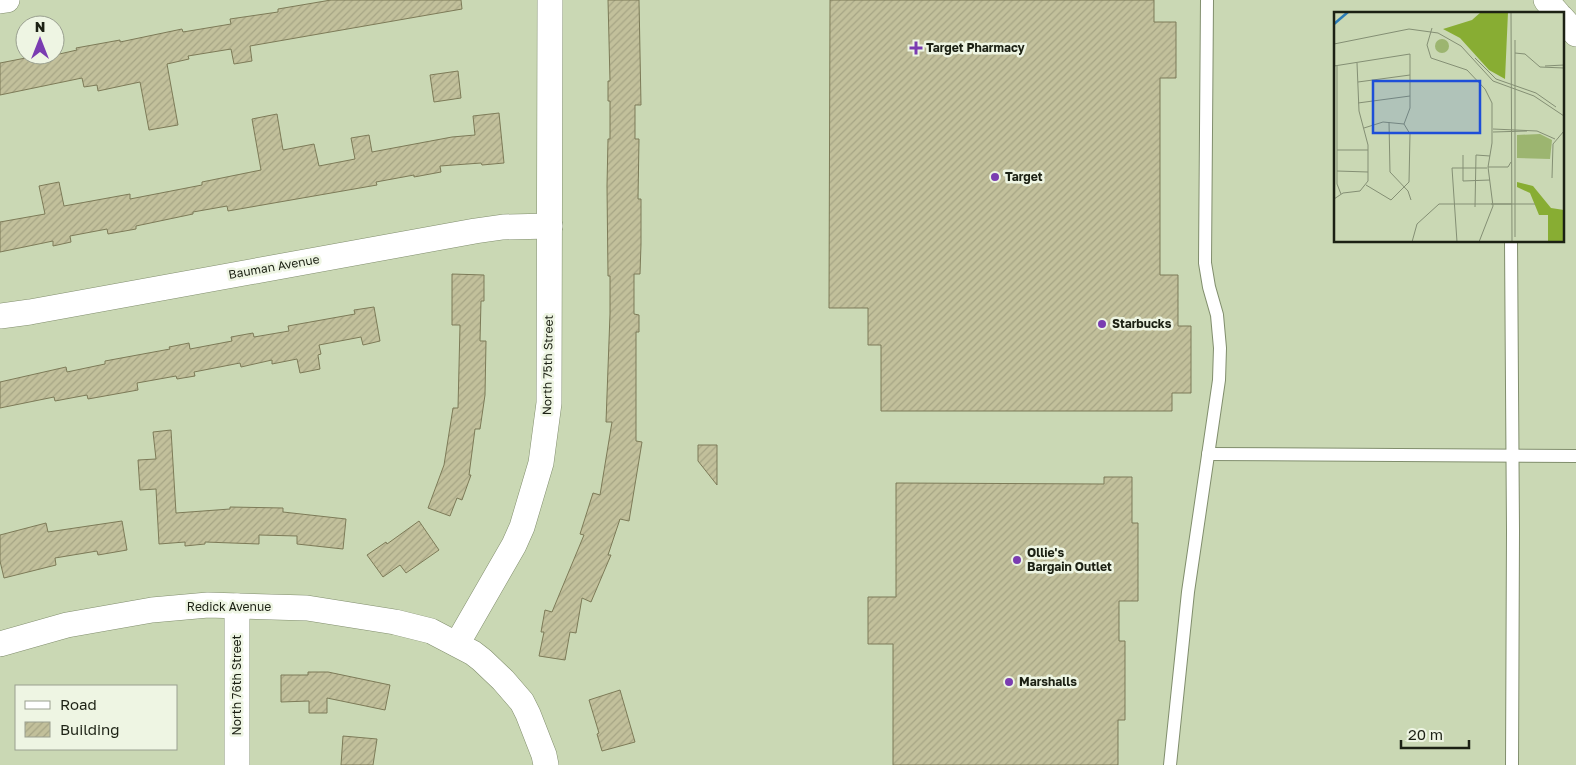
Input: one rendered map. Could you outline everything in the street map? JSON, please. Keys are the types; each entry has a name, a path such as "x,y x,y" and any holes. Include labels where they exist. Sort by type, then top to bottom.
{"street":[{"path":"0,1 7,0"},
{"name":"North 75th Street","path":"456,644 514,546 530,503 541,463 549,404 550,0"},
{"path":"1546,0 1556,12"},
{"path":"1564,20 1576,34"},
{"name":"Bauman Avenue","path":"0,316 475,230 503,227 550,226"},
{"name":"Redick Avenue","path":"0,644 66,625 152,610 208,605 307,608 395,622 431,631 456,644"},
{"name":"North 76th Street","path":"237,606 237,765"},
{"path":"456,644 482,660 522,702 544,755 546,765"}],"lane":[{"path":"1170,765 1190,576 1219,380 1220,348 1217,315 1205,263 1207,0"},
{"path":"1511,242 1512,765"},
{"path":"1208,454 1576,456"}],"building":[{"path":"331,0 461,0 462,9 250,46 252,61 234,64 231,49 188,56 189,59 167,64 178,125 149,130 140,82 98,91 97,85 84,87 82,78 0,95 0,63 15,60 15,65 65,65 65,53 77,50 76,48 120,40 120,42 182,29 183,32 231,24 230,19 278,12 278,9"},
{"path":"608,0 639,0 641,105 635,105 635,139 639,139 638,199 641,199 641,244 640,274 634,274 634,314 639,315 639,332 636,332 636,441 642,442 629,521 620,519 608,555 611,555 591,602 582,598 576,633 570,632 565,660 539,656 544,632 541,632 545,610 552,612 584,535 580,534 593,493 600,495 612,422 606,422 610,314 607,186 608,139 610,139"},
{"name":"Target","path":"830,0 1154,0 1154,22 1176,22 1176,78 1160,78 1160,275 1178,275 1178,326 1191,326 1191,393 1172,393 1172,411 881,411 881,345 868,345 868,308 829,308"},
{"path":"458,71 461,98 434,102 430,75"},
{"path":"499,113 504,163 440,166 441,172 376,182 377,185 228,211 227,206 193,212 193,214 136,226 136,229 108,234 107,229 70,236 71,242 53,246 53,241 0,252 0,222 45,214 39,186 59,182 64,206 130,194 130,199 202,185 202,182 261,170 252,119 277,114 283,150 314,144 319,166 355,159 351,138 369,135 372,152 452,137 475,135 473,116"},
{"path":"452,274 484,275 484,301 481,301 480,341 486,341 485,395 480,429 475,429 469,475 471,475 462,500 457,498 450,516 428,508 444,465 453,408 458,408 460,325 452,325"},
{"path":"374,307 380,341 363,345 361,337 319,345 321,354 318,355 320,369 300,373 297,359 272,364 272,360 241,367 240,363 194,372 195,376 177,379 176,376 137,383 138,390 88,399 87,395 55,401 54,397 0,408 0,382 66,367 67,372 105,364 105,361 170,349 169,347 189,343 190,349 232,341 231,337 253,333 254,337 289,331 288,326 355,314 354,310"},
{"path":"171,430 176,513 230,509 230,507 283,508 283,512 346,519 343,549 297,544 297,536 259,535 259,544 205,542 205,544 185,546 185,542 159,544 156,489 140,490 138,460 156,459 153,432"},
{"path":"698,445 717,445 717,485 698,461"},
{"path":"1104,477 1132,477 1132,523 1138,523 1138,601 1119,601 1119,641 1125,641 1125,720 1118,720 1118,765 893,765 893,644 868,644 868,597 896,597 896,483 1104,484"},
{"path":"122,521 127,550 98,555 97,551 55,558 56,565 4,578 0,561 0,535 46,523 48,532"},
{"path":"419,521 439,550 406,573 400,565 383,577 367,555 386,542 387,544"},
{"path":"308,672 328,672 390,685 385,710 327,698 327,713 309,713 309,701 281,702 281,675 308,675"},
{"path":"620,690 635,742 602,751 597,734 599,733 589,700"},
{"path":"343,736 377,739 373,765 341,765"}],"place":[{"name":"Target Pharmacy","path":"916,48"},
{"name":"Target","path":"995,177"},
{"name":"Starbucks","path":"1102,324"},
{"name":"Ollie's Bargain Outlet","path":"1017,560"},
{"name":"Marshalls","path":"1009,682"}]}
